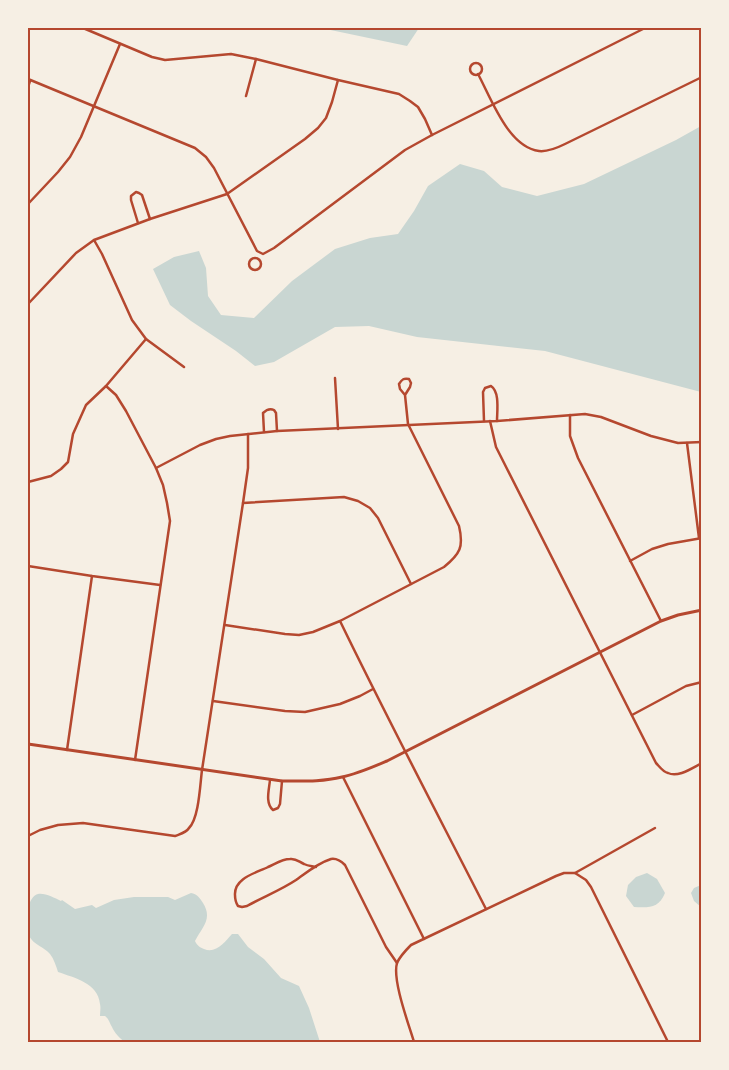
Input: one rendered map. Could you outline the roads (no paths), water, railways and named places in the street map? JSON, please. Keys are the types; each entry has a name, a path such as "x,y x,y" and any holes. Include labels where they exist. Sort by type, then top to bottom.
{"street":[{"path":"83,28 152,57 166,60 231,54 399,94 418,107 432,135"},
{"path":"258,252 263,254 274,248 405,150 645,28"},
{"path":"28,204 70,157 120,44"},
{"path":"246,96 256,59"},
{"path":"478,74 481,71 481,66 478,63 473,63 470,71 478,74 509,132 516,140 527,147 539,151 552,150 702,77"},
{"path":"28,87 29,80 195,148 206,157 214,168 258,252 261,266 258,270 253,270 250,267 250,262 253,258 258,258"},
{"path":"28,304 76,253 94,240 138,223 227,194 305,139 326,118 338,80"},
{"path":"138,223 131,200 136,192 140,192 142,195 150,219"},
{"path":"94,240 132,320 146,339 184,367"},
{"path":"28,482 51,476 68,462 73,434 86,405 106,386 146,339"},
{"path":"335,378 338,429"},
{"path":"225,625 285,634 300,635 313,632 340,621 444,567 456,558 461,546 462,537 459,526 408,424 406,395 411,383 409,379 405,378 399,384 406,395"},
{"path":"106,386 116,395 126,411 156,468 163,485 170,521 135,760"},
{"path":"484,421 483,392 485,388 491,386 495,388 497,394 497,421"},
{"path":"264,432 263,413 266,409 270,408 276,413 277,431"},
{"path":"156,468 216,439 248,434 408,424 497,421 585,414 601,417 651,436 678,443 702,442"},
{"path":"570,415 570,436 578,458 661,621"},
{"path":"490,421 496,447 656,763 669,774 687,771 702,763"},
{"path":"28,836 40,830 58,825 83,823 176,836 190,828 198,808 202,770 243,503 248,468 248,434"},
{"path":"630,561 660,546 700,538 687,444"},
{"path":"243,503 344,497 358,501 370,508 378,518 411,584"},
{"path":"28,566 160,585"},
{"path":"67,750 92,576"},
{"path":"28,744 270,780 309,782 343,777 372,768 406,752 661,621 702,610"},
{"path":"340,621 486,909"},
{"path":"632,714 686,686 702,682"},
{"path":"213,701 305,712 340,704 373,689"},
{"path":"343,777 424,939"},
{"path":"270,780 268,802 273,810 278,808 280,804 282,781"},
{"path":"575,873 655,828"},
{"path":"316,867 292,858 253,874 239,882 235,892 236,904 242,907 247,906 316,867 334,859 345,865 386,947 398,963"},
{"path":"414,1042 397,983 396,972 403,952 424,939 556,876 564,873 575,873 581,876 591,887 668,1042"}]}
